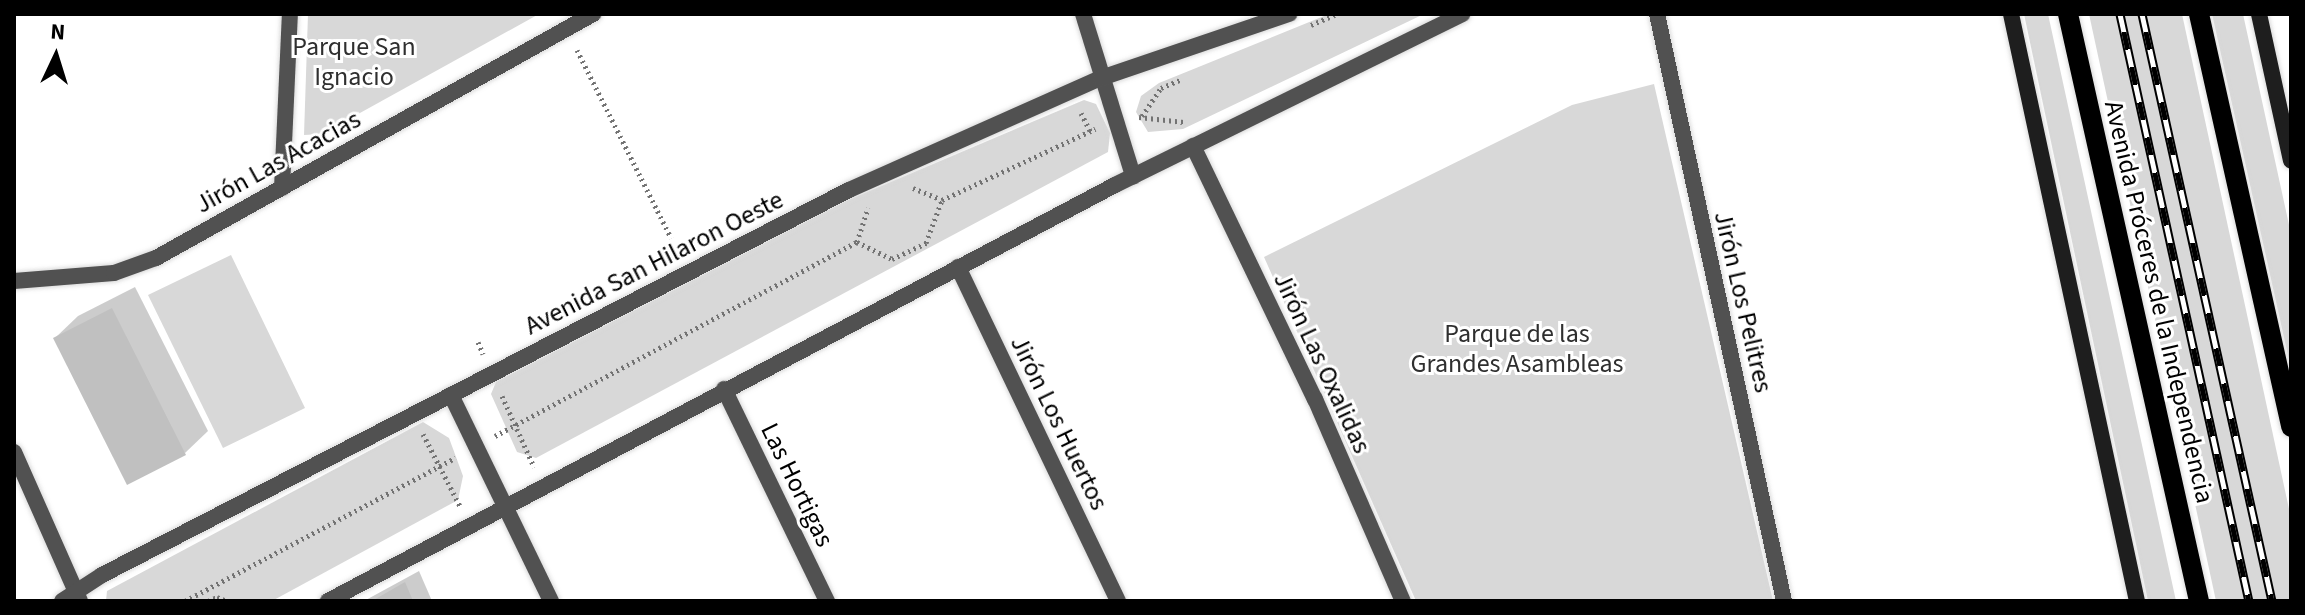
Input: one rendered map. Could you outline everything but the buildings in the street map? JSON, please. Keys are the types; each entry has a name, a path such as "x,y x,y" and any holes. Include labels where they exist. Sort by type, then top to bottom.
{"main road":[{"path":"2011,14 2137,601"},
{"name":"Avenida Próceres de la Independencia","path":"2068,14 2199,601"},
{"path":"2199,14 2291,427"},
{"path":"2259,14 2291,161"}],"street":[{"path":"282,188 290,14"},
{"name":"Jirón Las Acacias","path":"14,281 114,273 156,258 593,14"},
{"path":"1083,14 1133,176"},
{"name":"Avenida San Hilaron Oeste","path":"72,598 451,395 849,190 1101,78 1289,14"},
{"path":"328,601 724,389 1133,176 1462,14"},
{"name":"Jirón Los Pelitres","path":"1657,14 1784,601"},
{"name":"Jirón Las Oxalidas","path":"1193,146 1315,399 1403,601"},
{"name":"Jirón Los Huertos","path":"958,267 1118,601"},
{"name":"Las Hortigas","path":"724,389 827,601"},
{"path":"451,395 551,601"},
{"path":"14,452 72,598"}],"path":[{"path":"571,38 671,238"},
{"path":"857,242 892,259 926,243 942,200 1116,121 1142,116"},
{"path":"907,185 942,200"},
{"path":"185,601 857,242 870,202"},
{"path":"492,374 542,487"},
{"path":"412,416 442,465 469,526"},
{"path":"208,601 217,597 227,601"}],"green space":[{"name":"Parque San Ignacio","path":"308,14 539,14 322,134 304,135"},
{"path":"1329,14 1424,14 1183,129 1148,132 1136,112 1141,96 1159,83"},
{"path":"2024,14 2048,14 2176,601 2148,601"},
{"path":"2089,14 2182,14 2291,518 2291,601 2216,601"},
{"path":"2212,14 2243,14 2291,234 2291,369"},
{"name":"Parque de las Grandes Asambleas","path":"1654,84 1773,601 1416,601 1264,257 1572,105"},
{"path":"1084,100 1096,104 1110,133 1108,152 536,458 517,452 491,394 496,382 846,201"},
{"path":"231,255 305,408 223,448 148,295"},
{"path":"423,422 449,438 463,476 458,500 272,601 106,601 107,591"}],"railway":[{"path":"2120,14 2249,601"},
{"path":"2142,14 2272,601"}]}
